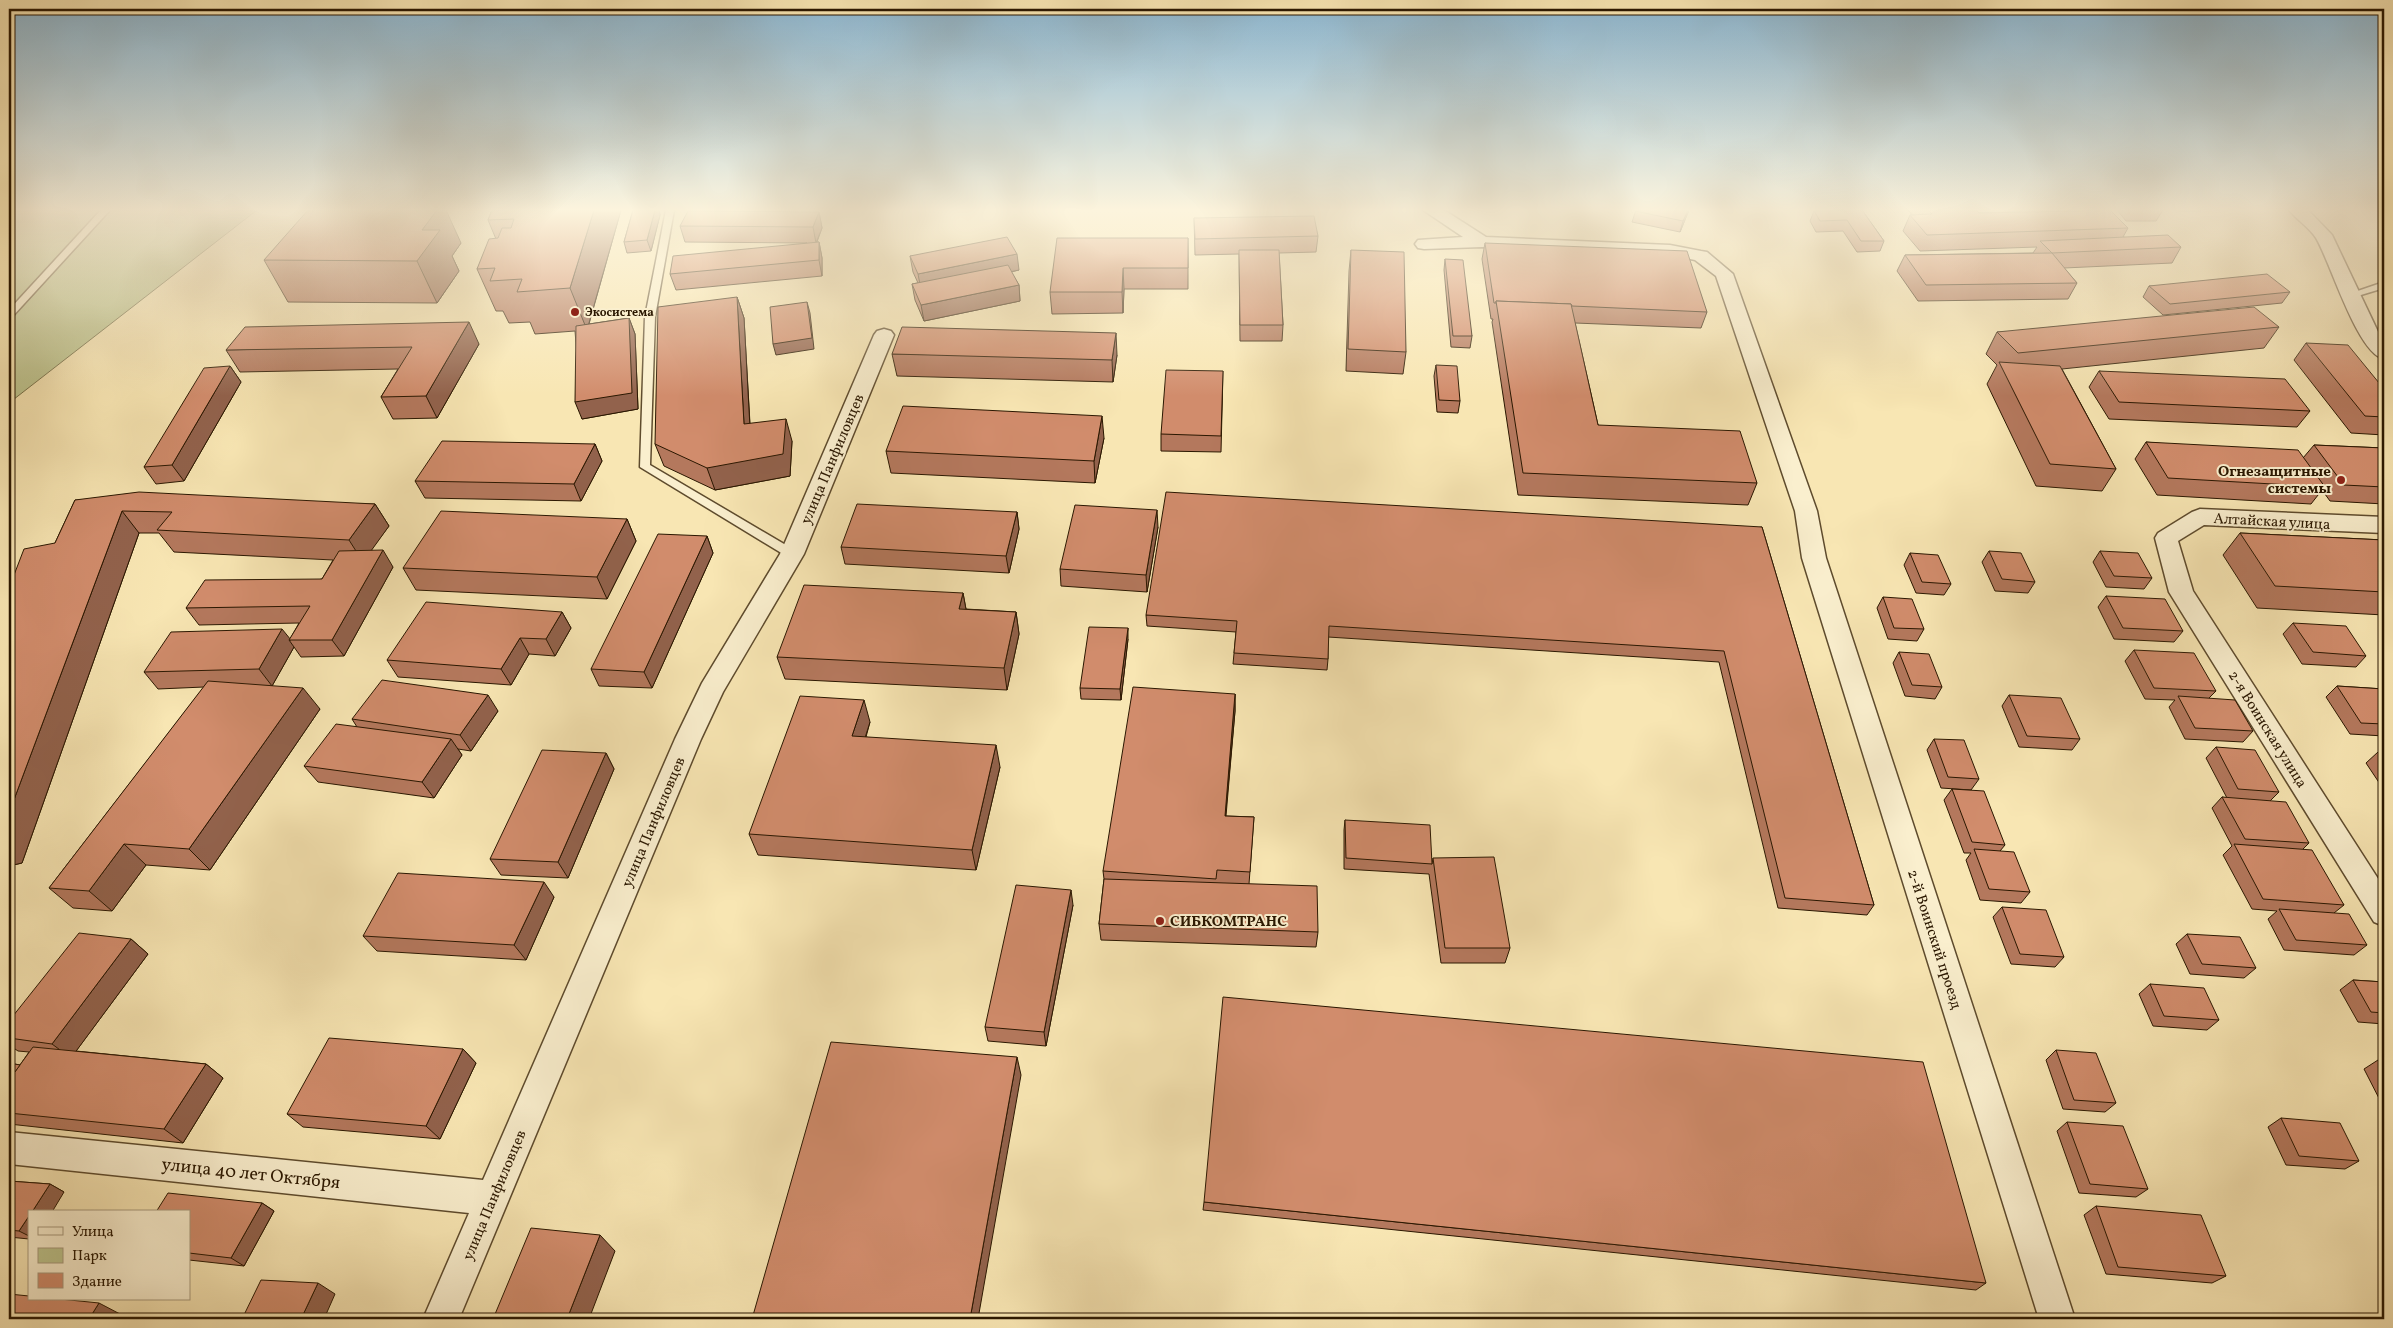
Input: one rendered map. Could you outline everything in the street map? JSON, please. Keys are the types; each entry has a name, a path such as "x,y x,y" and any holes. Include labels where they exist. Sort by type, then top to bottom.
{"street":[{"name":"2-й Воинский проезд","path":"1721,272 1724,274 1806,511 1814,558 2057,1319"},
{"path":"2340,272 2371,338 2384,354"},
{"name":"улица Панфиловцев","path":"441,1319 688,739 711,690 792,554 884,335"},
{"name":"Алтайская улица","path":"2166,538 2200,517 2384,526"},
{"name":"2-я Воинская улица","path":"2166,538 2180,592 2384,913"},
{"name":"улица 40 лет Октября","path":"9,1148 493,1198"}],"lane":[{"path":"9,315 49,272"},
{"path":"658,272 650,317 645,467 792,554"},
{"path":"2351,295 2384,286"}],"green space":[{"path":"9,272 177,272 9,403"}],"building":[{"path":"493,272 575,272 570,288 517,292 522,279 490,281"},
{"path":"670,272 692,272 670,274"},
{"path":"973,272 1012,272 1019,285 921,305 912,284"},
{"path":"1053,272 1123,272 1122,292 1050,292"},
{"path":"1239,272 1280,272 1283,325 1240,325"},
{"path":"1350,272 1404,272 1406,352 1348,349"},
{"path":"1446,272 1464,272 1472,336 1453,336"},
{"path":"1489,272 1694,272 1707,312 1572,306 1571,304 1496,301 1494,303"},
{"path":"1917,272 2068,272 2077,283 1926,285"},
{"path":"2267,274 2290,292 2170,304 2149,286"},
{"path":"737,297 744,424 786,419 783,454 707,468 655,444 658,307"},
{"path":"1496,301 1571,304 1598,425 1740,431 1757,483 1523,473"},
{"path":"807,302 812,338 773,344 770,307"},
{"path":"2254,307 2279,327 2018,353 1997,332"},
{"path":"629,318 632,393 575,402 576,326"},
{"path":"469,322 426,396 381,397 412,347 226,350 245,327"},
{"path":"902,327 1116,333 1112,360 892,354"},
{"path":"2306,343 2348,345 2384,389 2384,417 2365,416"},
{"path":"1999,362 2060,366 2116,469 2050,464"},
{"path":"1436,365 1457,366 1460,401 1439,400"},
{"path":"230,366 172,465 144,467 204,368"},
{"path":"1166,370 1223,371 1221,436 1161,434"},
{"path":"2099,371 2285,379 2310,411 2119,402"},
{"path":"903,406 1102,416 1094,461 886,451"},
{"path":"442,441 595,444 574,484 415,481"},
{"path":"2146,442 2298,450 2325,487 2168,478"},
{"path":"2314,445 2384,448 2384,487 2344,485"},
{"path":"139,492 375,504 349,540 157,530 172,512 122,511 9,813 9,588 24,549 55,543 75,500"},
{"path":"1166,492 1762,527 1874,905 1785,898 1724,651 1329,626 1328,659 1234,653 1237,621 1146,615"},
{"path":"857,504 1017,512 1006,556 841,547"},
{"path":"1075,505 1157,510 1146,575 1060,569"},
{"path":"441,511 627,519 597,577 403,568"},
{"path":"2240,533 2384,540 2384,592 2275,586"},
{"path":"658,534 707,536 644,672 591,669"},
{"path":"383,550 332,640 289,640 310,606 186,608 205,580 322,579 339,551"},
{"path":"1989,551 2021,553 2035,582 2002,579"},
{"path":"2100,551 2138,553 2152,578 2114,576"},
{"path":"1910,553 1938,555 1951,584 1922,582"},
{"path":"804,585 963,593 959,609 1016,612 1004,668 777,657"},
{"path":"2106,596 2165,599 2183,631 2123,628"},
{"path":"1883,597 1912,599 1924,629 1894,628"},
{"path":"426,602 562,612 546,639 520,638 501,669 387,660"},
{"path":"2293,623 2346,626 2366,656 2313,652"},
{"path":"1089,627 1128,628 1120,689 1080,688"},
{"path":"282,629 259,669 144,672 171,632"},
{"path":"2134,650 2194,653 2216,691 2154,688"},
{"path":"1899,652 1929,654 1942,687 1912,685"},
{"path":"382,680 488,695 460,735 352,719"},
{"path":"208,681 303,688 189,849 124,844 89,891 49,888"},
{"path":"2337,686 2384,689 2384,724 2361,723"},
{"path":"1133,687 1235,694 1225,816 1254,817 1250,872 1217,870 1216,879 1103,871"},
{"path":"2009,695 2061,698 2080,739 2027,736"},
{"path":"800,696 864,700 852,736 996,745 972,850 749,834"},
{"path":"2178,696 2235,700 2253,731 2195,728"},
{"path":"336,724 451,739 422,782 304,766"},
{"path":"1934,739 1964,740 1979,779 1948,777"},
{"path":"2216,747 2255,750 2279,792 2238,789"},
{"path":"542,750 606,753 558,862 490,859"},
{"path":"2378,752 2384,752 2384,762"},
{"path":"1952,789 1984,791 2005,845 1972,842"},
{"path":"2222,797 2286,802 2309,843 2245,839"},
{"path":"1345,820 1430,825 1432,864 1346,858"},
{"path":"2234,844 2312,850 2344,905 2263,899"},
{"path":"1974,849 2014,852 2030,892 1989,889"},
{"path":"1494,857 1510,948 1445,948 1433,858"},
{"path":"398,873 544,882 514,945 363,936"},
{"path":"1104,879 1317,886 1318,932 1099,924"},
{"path":"1016,885 1071,890 1044,1032 985,1027"},
{"path":"2002,907 2046,910 2064,957 2020,954"},
{"path":"2279,909 2349,914 2367,945 2296,940"},
{"path":"79,933 131,939 52,1044 9,1038 9,1021"},
{"path":"2187,934 2240,937 2256,968 2202,964"},
{"path":"2353,980 2384,982 2384,1013 2371,1012"},
{"path":"2150,984 2204,988 2219,1020 2164,1016"},
{"path":"1223,997 1923,1062 1986,1283 1204,1202"},
{"path":"329,1038 463,1049 426,1126 287,1114"},
{"path":"831,1042 1017,1057 970,1319 752,1319"},
{"path":"33,1047 206,1064 164,1129 9,1113 9,1080"},
{"path":"2056,1050 2096,1053 2116,1103 2074,1100"},
{"path":"2378,1060 2384,1060 2384,1072"},
{"path":"9,1063 20,1065 9,1080"},
{"path":"2281,1118 2340,1123 2359,1161 2299,1156"},
{"path":"2067,1122 2123,1126 2148,1189 2090,1184"},
{"path":"9,1181 50,1184 33,1210 28,1210 28,1218 19,1231 9,1230"},
{"path":"168,1193 262,1203 231,1258 190,1253 190,1210 157,1210"},
{"path":"2096,1206 2201,1215 2226,1276 2118,1267"},
{"path":"531,1228 600,1235 567,1319 493,1319"},
{"path":"261,1280 318,1283 301,1319 242,1319"},
{"path":"9,1294 28,1296 28,1300 70,1300 99,1303 89,1319 9,1319"}],"place":[{"name":"Экосистема","path":"575,312"},
{"name":"Огнезащитные системы","path":"2341,480"},
{"name":"СИБКОМТРАНС","path":"1160,921"}]}
